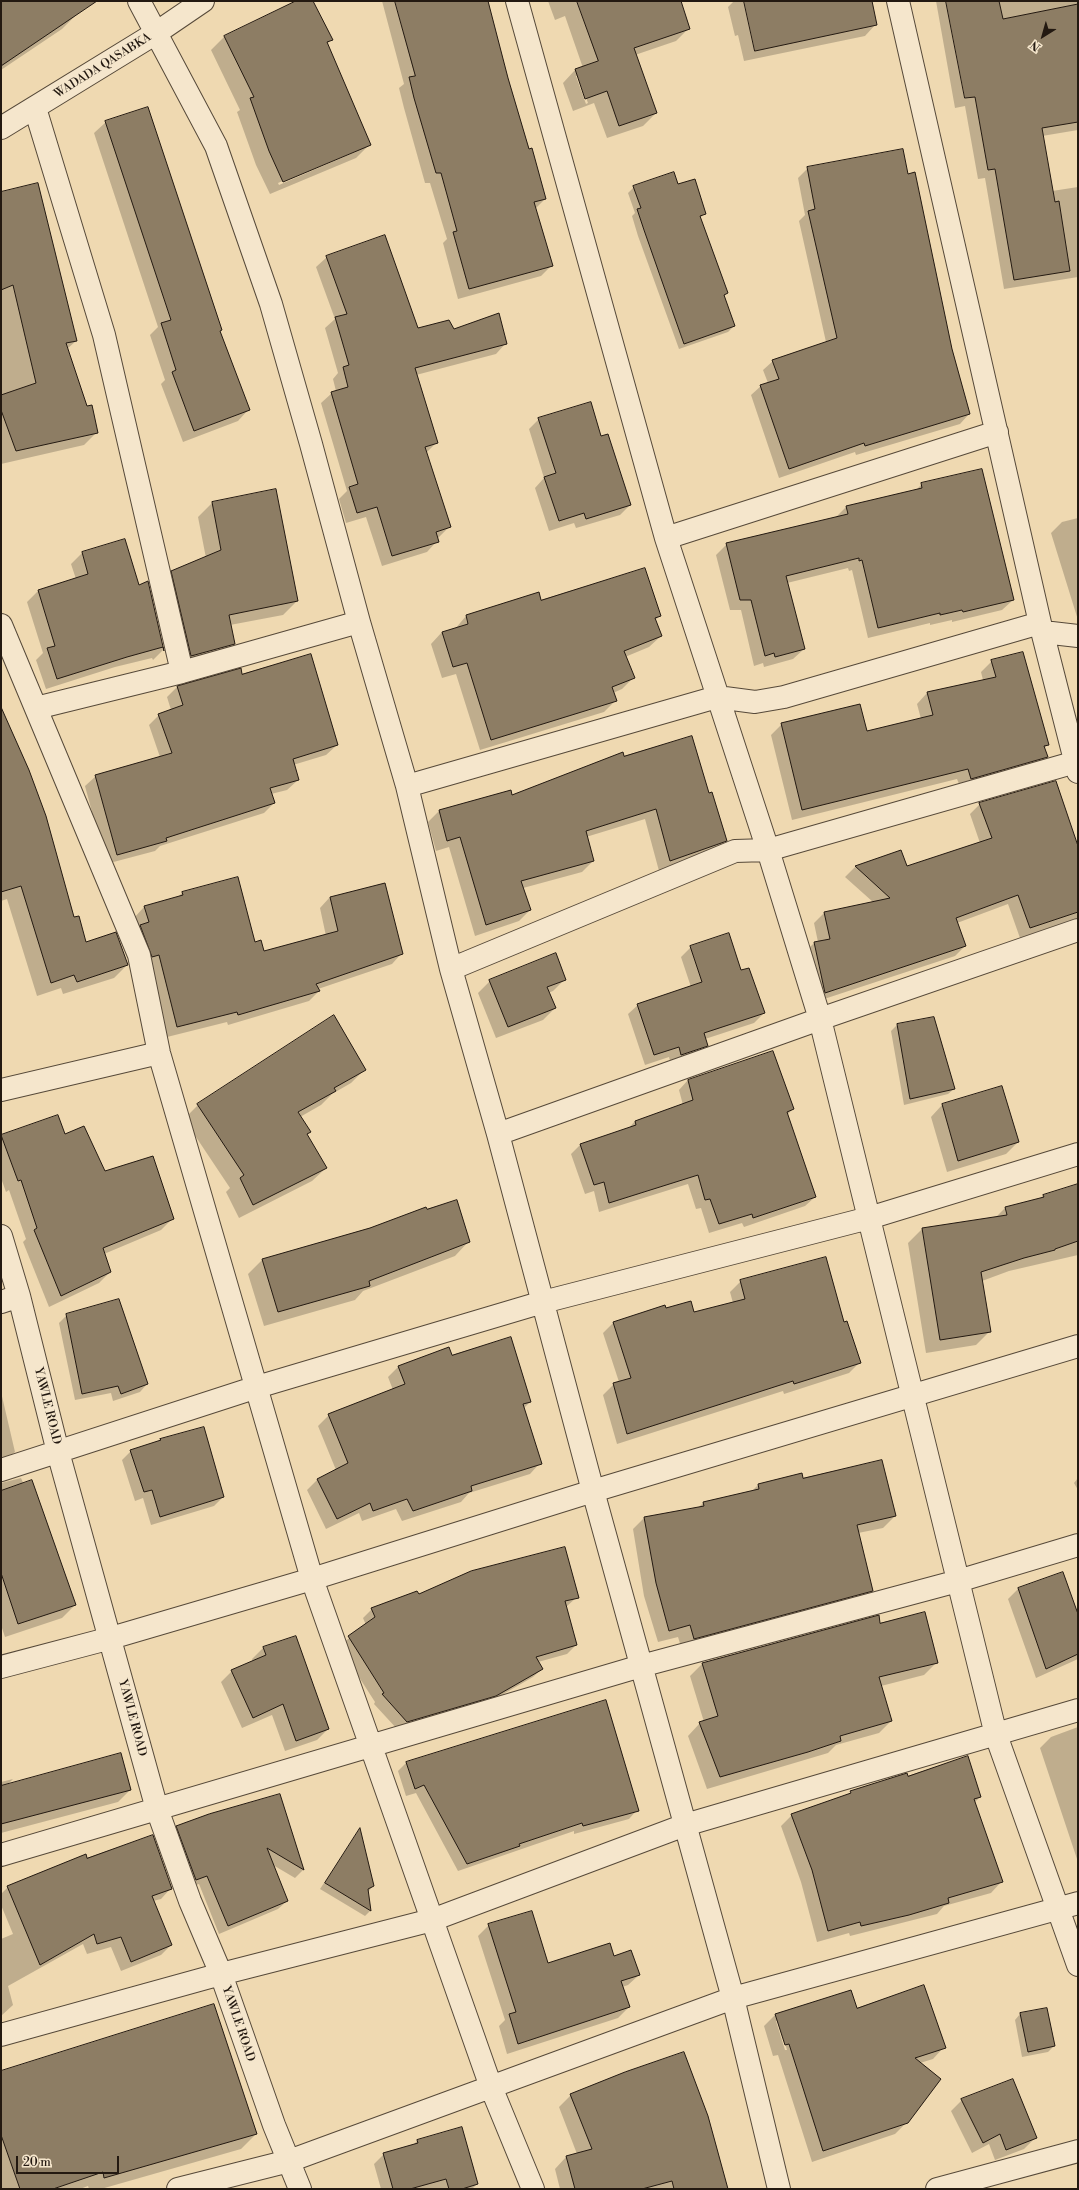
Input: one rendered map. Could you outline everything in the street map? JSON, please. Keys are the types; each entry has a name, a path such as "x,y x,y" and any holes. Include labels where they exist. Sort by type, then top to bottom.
{"street":[{"path":"139,1 216,146 271,304 311,444 359,622 407,786 451,969 498,1134 592,1491 733,1998 779,2189"},
{"name":"WADADA QASABKA","path":"1,128 156,33 202,1"},
{"path":"517,1 666,538 768,850 820,1019 996,1735 1068,1906 1078,1964"},
{"path":"451,969 736,851 768,850 1077,768 1042,628 898,1"},
{"path":"35,108 104,335 182,672"},
{"path":"666,538 997,432"},
{"path":"36,708 182,672 359,622"},
{"path":"1,625 139,955 159,1053 312,1579 491,2087 533,2189"},
{"path":"407,786 717,696 755,702 784,697 1042,628 1078,636"},
{"path":"498,1134 820,1019 1078,930"},
{"path":"1,1090 159,1053"},
{"path":"1,1470 257,1387 543,1302 869,1218 1078,1154"},
{"name":"YAWLE ROAD","path":"1,1236 10,1299 58,1452 111,1638 157,1809 190,1900 221,1974 300,2189"},
{"path":"1,1667 111,1638 312,1579 592,1491 1078,1346"},
{"path":"1,1855 641,1666 958,1581 1078,1545"},
{"path":"1,2035 221,1974 432,1920 685,1825 1078,1710"},
{"path":"178,2189 289,2162 733,1998 1068,1906"},
{"path":"937,2189 1078,2151"}],"building":[{"path":"1,1 97,1 1,66"},
{"path":"296,1 313,1 333,40 327,42 371,145 283,182 269,151 250,98 254,97 224,36"},
{"path":"395,1 488,1 508,78 529,149 532,148 546,199 534,202 553,266 469,289 453,232 457,231 441,173 436,173 414,98 409,77 415,76"},
{"path":"577,1 681,1 690,29 634,48 657,113 619,126 607,91 585,99 575,69 598,61"},
{"path":"744,1 872,1 877,25 755,51"},
{"path":"946,1 999,1 1003,19 1078,4 1078,122 1042,128 1055,202 1059,201 1070,271 1014,280 995,169 988,170 975,97 965,98"},
{"path":"148,107 222,330 220,331 250,410 194,431 172,372 176,370 161,323 171,320 105,121"},
{"path":"903,149 908,174 915,172 952,349 970,414 865,446 864,443 789,469 760,385 779,379 772,360 837,338 808,211 815,209 807,167"},
{"path":"674,172 678,184 695,179 706,214 700,216 728,293 724,295 735,326 684,344 637,209 641,208 633,186"},
{"path":"38,183 77,341 66,343 87,406 92,405 98,433 16,451 1,410 1,395 36,383 13,285 1,290 1,192"},
{"path":"385,235 418,328 449,320 454,329 499,313 507,344 415,368 438,443 425,447 451,527 436,532 439,542 392,556 377,507 357,513 349,487 358,484 331,392 348,387 343,367 349,365 335,317 347,314 326,256"},
{"path":"591,402 601,436 608,434 631,505 586,519 584,513 559,521 544,477 556,473 538,418"},
{"path":"982,469 1014,600 963,612 962,610 940,615 940,613 878,628 862,560 859,561 859,558 786,576 805,649 775,657 774,653 765,656 751,600 740,600 726,543 848,514 846,506 922,488 921,483"},
{"path":"276,489 298,601 229,615 235,644 191,656 171,571 221,550 212,502"},
{"path":"125,539 139,585 148,581 164,651 163,647 57,679 47,648 55,646 38,590 88,574 82,552"},
{"path":"645,568 661,616 655,618 662,636 624,651 635,678 612,687 617,701 491,740 467,663 453,667 442,632 468,624 466,615 539,592 541,600"},
{"path":"1023,652 1049,745 1044,746 1048,757 971,779 968,769 802,810 781,723 860,704 867,731 933,715 927,692 996,677 991,660"},
{"path":"311,654 338,745 293,759 299,780 270,788 275,803 166,838 167,841 117,855 95,775 172,753 158,714 183,705 177,686 241,668 242,674"},
{"path":"1,707 29,770 46,816 74,917 79,916 86,942 116,932 128,965 77,982 74,975 51,983 21,886 1,892"},
{"path":"692,736 709,793 712,792 727,841 670,861 656,809 586,831 594,861 521,881 531,910 486,925 460,837 447,841 439,810 511,790 512,795 623,752 624,756"},
{"path":"1056,781 1078,846 1078,912 1030,928 1018,895 956,918 966,946 825,993 814,942 830,939 824,912 890,898 855,866 901,850 907,866 992,838 979,803"},
{"path":"238,877 255,942 261,940 264,951 338,931 330,897 385,883 403,954 316,984 320,991 238,1015 237,1012 177,1027 159,955 152,957 140,925 149,922 144,906 183,895 182,892"},
{"path":"729,933 741,970 749,968 765,1013 704,1033 708,1046 681,1055 679,1047 654,1055 637,1004 702,982 690,946"},
{"path":"556,953 566,980 547,987 556,1008 508,1027 489,980"},
{"path":"334,1015 366,1070 334,1088 336,1091 298,1112 311,1132 307,1134 327,1168 253,1205 240,1178 244,1175 197,1104"},
{"path":"934,1017 955,1089 910,1099 897,1024"},
{"path":"773,1051 794,1109 787,1112 816,1197 753,1218 752,1214 719,1224 710,1199 705,1200 698,1175 609,1203 604,1182 594,1185 580,1144 636,1125 635,1121 693,1100 688,1080"},
{"path":"1002,1086 1019,1142 958,1161 942,1104"},
{"path":"58,1115 65,1134 84,1126 105,1171 153,1156 174,1219 103,1248 111,1272 61,1296 34,1230 37,1228 21,1180 18,1181 1,1135"},
{"path":"1078,1184 1078,1241 1055,1250 981,1272 991,1332 940,1340 922,1228 1007,1215 1005,1207 1044,1197 1043,1195"},
{"path":"457,1200 470,1242 369,1281 370,1286 278,1312 262,1259 370,1228 426,1207 427,1209"},
{"path":"826,1257 844,1322 847,1321 861,1363 794,1384 793,1381 627,1434 613,1383 631,1378 613,1322 665,1305 666,1308 691,1301 694,1312 745,1299 740,1280"},
{"path":"119,1299 148,1384 121,1394 118,1386 82,1394 66,1314"},
{"path":"511,1337 531,1402 523,1404 542,1464 471,1486 472,1491 413,1511 407,1499 373,1511 370,1503 337,1519 317,1479 348,1463 328,1414 405,1384 398,1366 449,1347 452,1355"},
{"path":"204,1427 224,1497 160,1517 152,1490 144,1492 130,1450 161,1440 160,1439"},
{"path":"882,1460 896,1516 857,1525 873,1591 694,1639 690,1625 669,1631 656,1583 644,1517 704,1506 703,1502 759,1489 758,1484 802,1473 803,1478"},
{"path":"32,1480 76,1605 18,1624 1,1573 1,1491"},
{"path":"565,1547 579,1598 565,1601 577,1645 536,1657 543,1669 496,1696 407,1722 382,1694 384,1693 348,1636 375,1617 371,1608 417,1591 419,1594 471,1571"},
{"path":"1063,1572 1078,1614 1078,1654 1046,1669 1018,1588"},
{"path":"925,1612 938,1663 879,1677 892,1721 840,1736 841,1741 808,1752 720,1777 699,1722 718,1716 702,1663 879,1615 880,1623"},
{"path":"296,1636 329,1729 296,1741 283,1704 253,1718 231,1670 266,1655 263,1647"},
{"path":"606,1700 639,1811 583,1826 582,1823 519,1844 520,1846 467,1864 424,1785 415,1789 406,1762"},
{"path":"121,1753 131,1790 1,1824 1,1786"},
{"path":"968,1756 981,1797 974,1799 1003,1882 948,1898 949,1903 909,1915 861,1926 860,1922 828,1931 812,1870 791,1814 851,1793 850,1791 907,1773 908,1776"},
{"path":"280,1794 304,1870 267,1848 288,1901 228,1926 207,1876 196,1880 176,1826 209,1814"},
{"path":"360,1828 374,1886 368,1889 371,1911 325,1883"},
{"path":"153,1835 172,1889 152,1896 172,1945 131,1962 121,1937 97,1944 94,1934 40,1965 7,1886 86,1854 87,1858"},
{"path":"532,1911 548,1963 610,1943 614,1956 631,1950 640,1975 621,1981 630,2007 518,2044 509,2014 516,2012 488,1924"},
{"path":"924,1985 946,2048 915,2058 941,2079 908,2123 823,2151 789,2044 785,2045 775,2014 851,1990 857,2008"},
{"path":"214,2004 257,2134 104,2178 103,2172 53,2189 20,2189 1,2135 1,2071"},
{"path":"1047,2008 1055,2046 1028,2052 1020,2013"},
{"path":"684,2052 708,2116 728,2189 674,2189 672,2181 642,2189 575,2189 566,2156 592,2149 570,2094 625,2072"},
{"path":"1013,2079 1037,2138 1006,2150 1000,2134 983,2143 961,2099"},
{"path":"462,2127 478,2184 462,2189 449,2189 446,2179 410,2189 393,2189 383,2153 418,2143 417,2140"}]}
